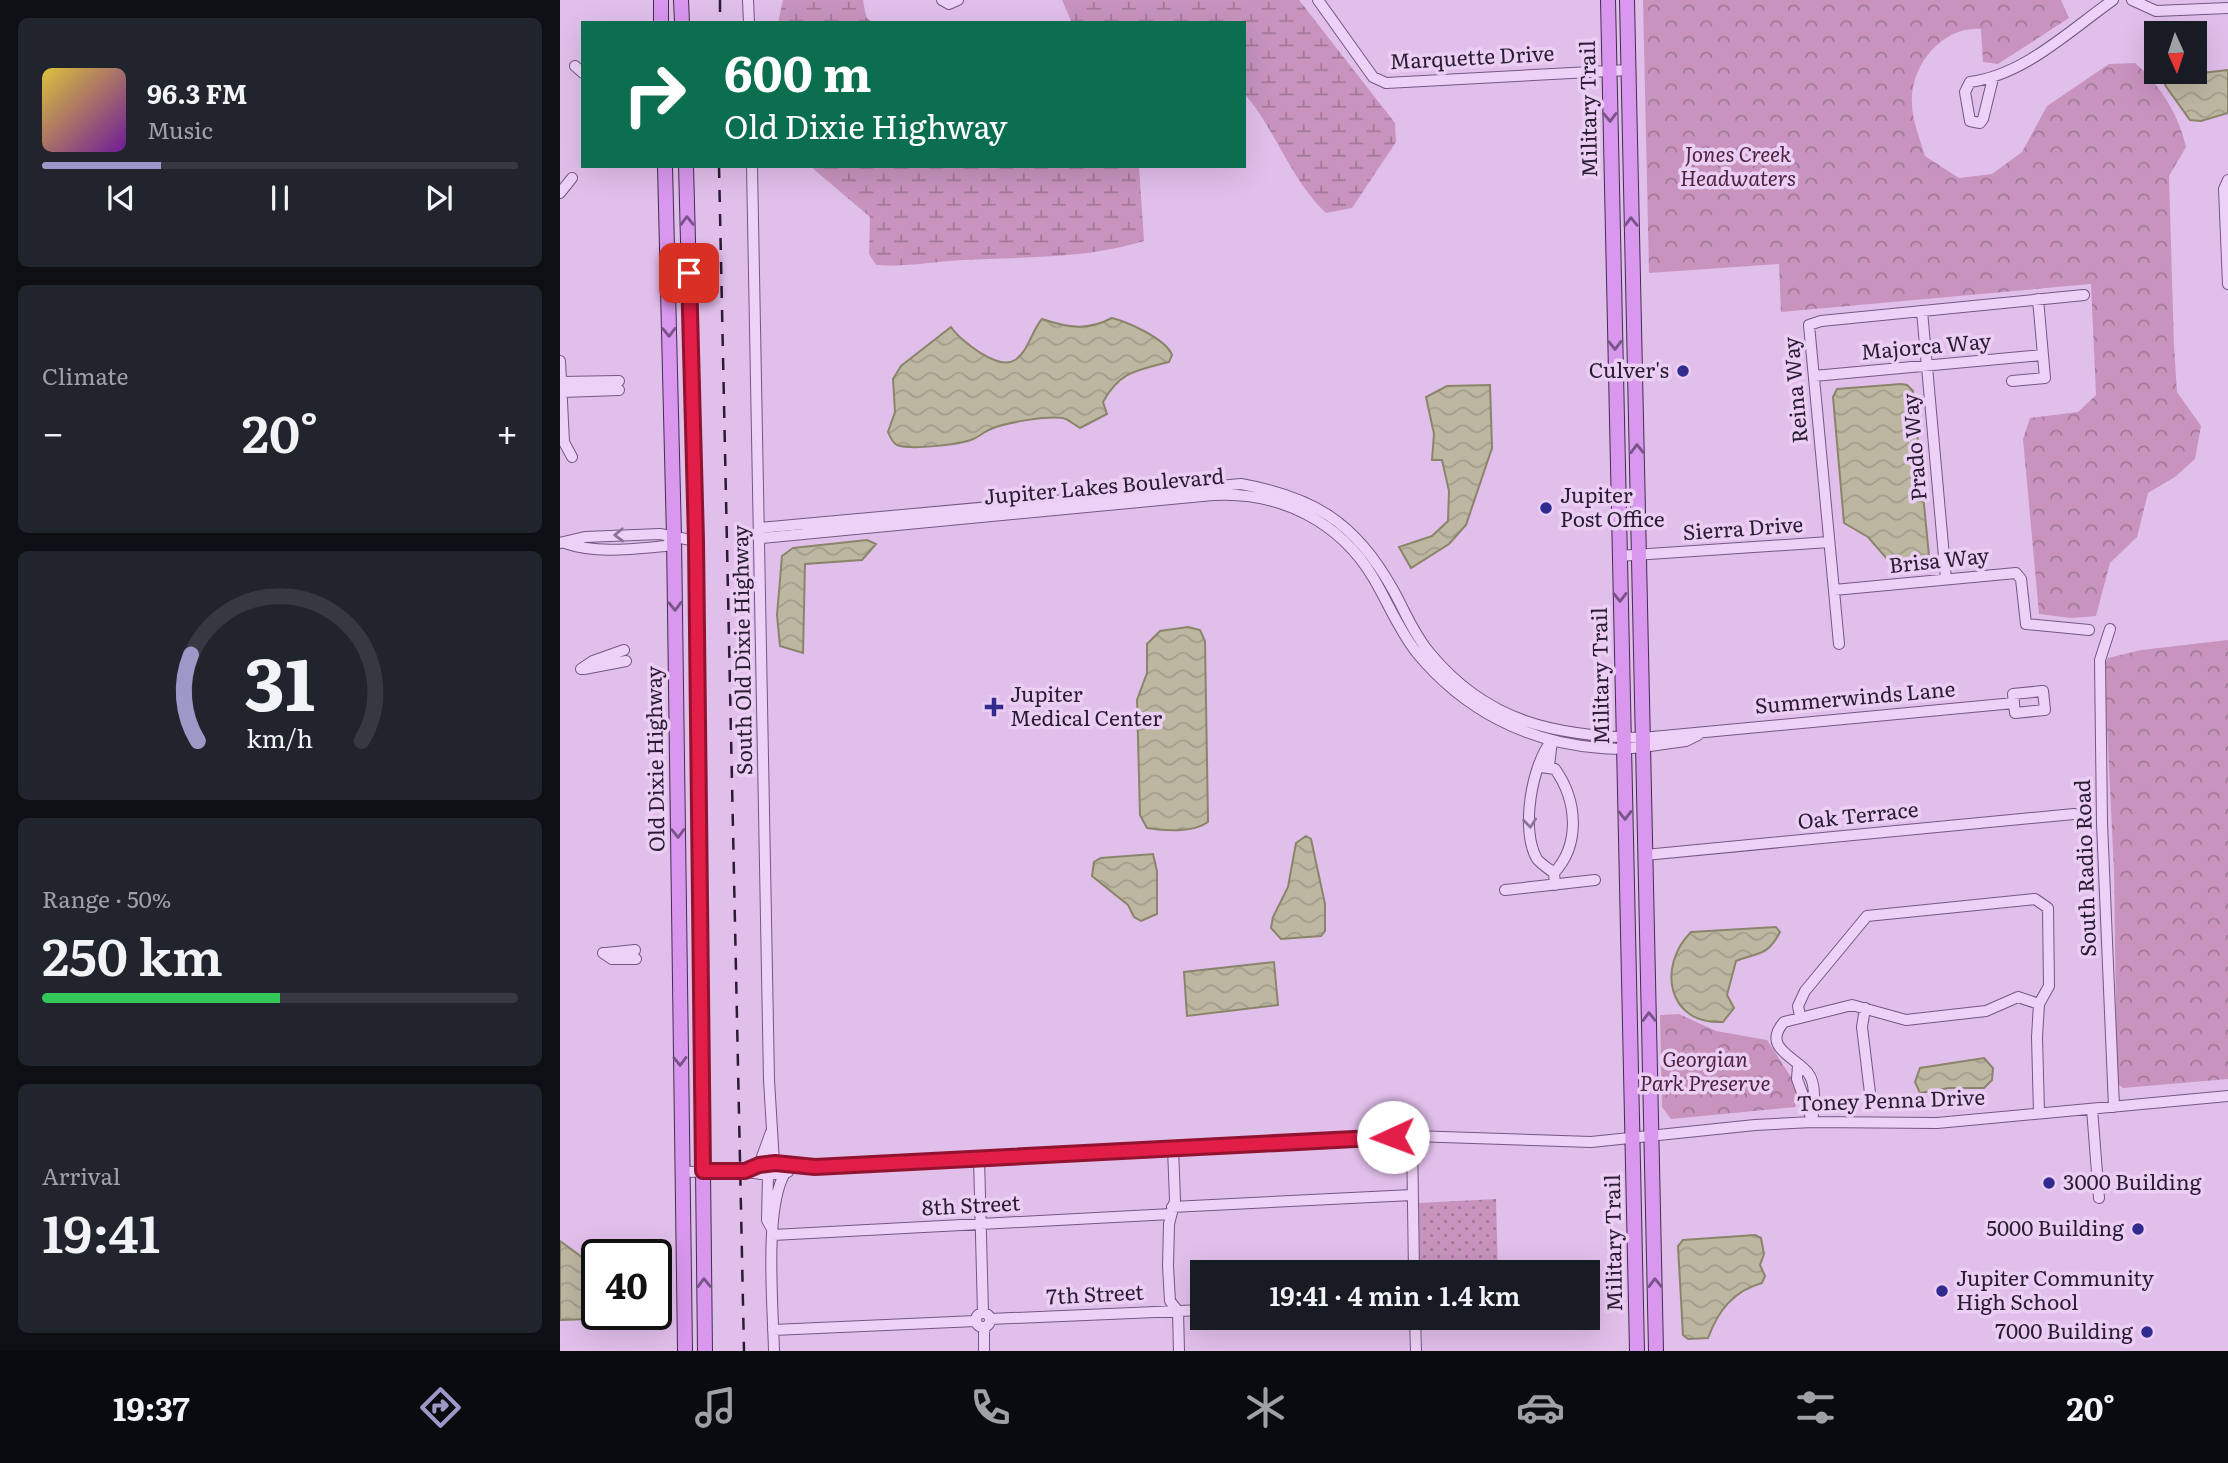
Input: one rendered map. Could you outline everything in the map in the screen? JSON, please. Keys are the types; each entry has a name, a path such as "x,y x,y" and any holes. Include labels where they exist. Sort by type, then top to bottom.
{"main road":[{"path":"660,0 661,21"},
{"path":"681,0 682,21"},
{"name":"Military Trail","path":"1608,0 1637,1351"},
{"name":"Military Trail","path":"1627,0 1656,1351"},
{"name":"Old Dixie Highway","path":"665,168 674,537 685,1351"},
{"name":"Old Dixie Highway","path":"686,168 696,541 705,1351"}],"street":[{"path":"748,0 749,21"},
{"path":"942,0 949,4 958,0"},
{"name":"Marquette Drive","path":"1318,0 1378,82 1628,70"},
{"path":"1993,78 2020,66 2113,0"},
{"path":"2133,0 2157,11 2228,8"},
{"name":"South Old Dixie Highway","path":"752,168 771,1132 775,1163"},
{"path":"560,193 572,178"},
{"path":"2228,180 2224,189 2228,284"},
{"name":"Reina Way","path":"1839,645 1809,325 1813,322 2084,295"},
{"path":"2011,381 2045,378 2038,299"},
{"name":"Prado Way","path":"1922,311 1946,579"},
{"name":"Majorca Way","path":"1814,376 2043,355"},
{"path":"560,361 565,442 572,457"},
{"path":"561,387 619,386"},
{"name":"Jupiter Lakes Boulevard","path":"760,533 1201,487 1241,484 1282,492 1310,504 1359,540 1391,586 1428,651 1449,673 1496,710 1531,724 1576,735 1624,742 1643,741"},
{"name":"Jupiter Lakes Boulevard","path":"760,533 1213,495 1240,494 1279,501 1311,515 1362,560 1415,650 1451,688 1490,717 1552,740 1603,749 1624,742"},
{"path":"562,543 585,537 660,534 696,541"},
{"name":"Sierra Drive","path":"1619,556 1829,541"},
{"name":"Brisa Way","path":"1833,590 2016,573 2021,579 2026,624 2089,630"},
{"name":"South Radio Road","path":"2110,629 2100,660 2102,823 2114,1107"},
{"name":"Summerwinds Lane","path":"1643,741 1700,732 2014,703"},
{"path":"1552,740 1545,766 1534,775 1528,806 1530,830 1538,859 1554,873 1555,885"},
{"path":"1545,766 1564,780 1571,796 1574,818 1565,861 1554,873"},
{"name":"Oak Terrace","path":"1645,855 2074,814"},
{"path":"1505,890 1595,880"},
{"path":"1800,1016 1798,1006 1805,991 1867,916 2035,899 2048,908 2049,986 2039,1003 2039,1113"},
{"path":"603,953 612,959 636,954"},
{"path":"1812,1122 1797,1079 1798,1066 1779,1048 1777,1033 1784,1022 1852,1004 1906,1020 1986,1011 2018,997 2039,1003"},
{"path":"1865,1008 1862,1027 1870,1093"},
{"name":"Toney Penna Drive","path":"745,1171 759,1165 775,1163 801,1167 1412,1136 1571,1143 1812,1122 1924,1123 2228,1096"},
{"path":"2092,1108 2099,1198"},
{"name":"South Old Dixie Highway","path":"759,1165 771,1132"},
{"path":"1412,1136 1415,1260"},
{"path":"1172,1148 1175,1200 1167,1242 1170,1301 1178,1311 1179,1351"},
{"path":"979,1158 984,1351"},
{"name":"Toney Penna Drive","path":"681,1172 745,1171 768,1175 801,1167"},
{"path":"774,1351 775,1190 785,1173"},
{"path":"768,1175 767,1220 773,1233"},
{"name":"8th Street","path":"773,1233 981,1225 1412,1195"},
{"name":"7th Street","path":"774,1330 1190,1310"},
{"path":"1415,1330 1416,1351"}],"green space":[{"path":"783,0 863,0 866,17 871,21 778,21"},
{"path":"1062,0 1299,0 1395,123 1396,142 1352,208 1326,213 1302,185 1246,96 1246,21 1071,21"},
{"name":"Jones Creek Headwaters","path":"1643,0 2061,0 2069,18 1998,64 1983,62 1981,29 1954,34 1942,41 1923,62 1917,75 1913,89 1913,116 1925,156 1959,178 1992,174 2022,152 2047,106 2109,64 2135,63 2144,72 2144,84 2155,84 2179,123 2186,147 2169,176 2177,392 2201,426 2195,459 2175,477 2148,493 2137,537 2110,563 2096,616 2071,618 2039,614 2023,439 2030,418 2078,412 2096,395 2091,284 1781,312 1779,264 1649,273"},
{"path":"812,168 1139,168 1144,241 1076,254 876,265 869,254 870,217"},
{"path":"2228,640 2228,1079 2123,1088 2117,1083 2114,871 2104,665 2108,658 2141,650"},
{"name":"Georgian Park Preserve","path":"1679,1014 1716,1031 1767,1040 1800,1091 1795,1107 1671,1119 1662,1107 1660,1015"},
{"path":"1496,1199 1498,1260 1420,1260 1418,1203"}],"water":[{"path":"2228,70 2228,113 2201,121 2190,120 2165,84 2207,84 2207,72"},
{"path":"1112,318 1155,337 1172,355 1169,362 1131,373 1116,384 1103,402 1107,414 1080,428 1060,418 1017,422 991,429 973,439 946,445 903,446 896,444 891,438 888,432 895,412 893,379 901,366 951,327 980,353 1008,362 1015,360 1023,352 1042,319 1078,327 1094,325"},
{"path":"1490,385 1492,448 1466,525 1449,544 1411,568 1399,547 1432,536 1448,521 1449,491 1442,460 1432,460 1434,434 1426,397 1447,386"},
{"path":"1907,385 1913,391 1929,556 1922,565 1895,568 1868,537 1844,523 1833,397 1837,389"},
{"path":"867,540 876,544 862,560 805,564 803,653 780,646 777,615 782,556 793,548"},
{"path":"1188,627 1200,630 1205,641 1208,822 1187,830 1147,828 1140,815 1137,700 1147,673 1147,644 1160,631"},
{"path":"1306,836 1311,839 1325,904 1325,931 1321,936 1281,939 1271,928 1273,917 1288,887 1296,843"},
{"path":"1153,854 1157,871 1157,914 1141,921 1134,917 1128,905 1092,876 1094,862 1101,858"},
{"path":"1776,927 1780,932 1771,946 1736,961 1727,995 1734,1008 1723,1022 1704,1020 1690,1014 1679,1004 1673,991 1671,976 1680,946 1691,932"},
{"path":"1274,962 1278,1005 1187,1016 1184,972"},
{"path":"1984,1058 1993,1068 1992,1080 1984,1088 1949,1088 1920,1093 1915,1082 1920,1068"},
{"path":"1755,1235 1761,1238 1764,1254 1760,1265 1765,1276 1762,1283 1743,1291 1728,1303 1708,1338 1688,1339 1683,1335 1678,1246 1683,1240"},
{"path":"560,1241 581,1256 581,1319 560,1320"}],"railway":[{"path":"720,0 720,21"},
{"path":"719,168 744,1351"}],"place":[{"name":"Culver's","path":"1683,371"},
{"name":"Jupiter Post Office","path":"1546,508"},
{"name":"Jupiter Medical Center","path":"994,707"},
{"name":"3000 Building","path":"2049,1183"},
{"name":"5000 Building","path":"2138,1229"},
{"name":"Jupiter Community High School","path":"1942,1291"},
{"name":"7000 Building","path":"2147,1332"}],"route":[{"path":"689,273 696,541 703,1171 745,1171 759,1165 775,1163 815,1167 1393,1137"}]}
